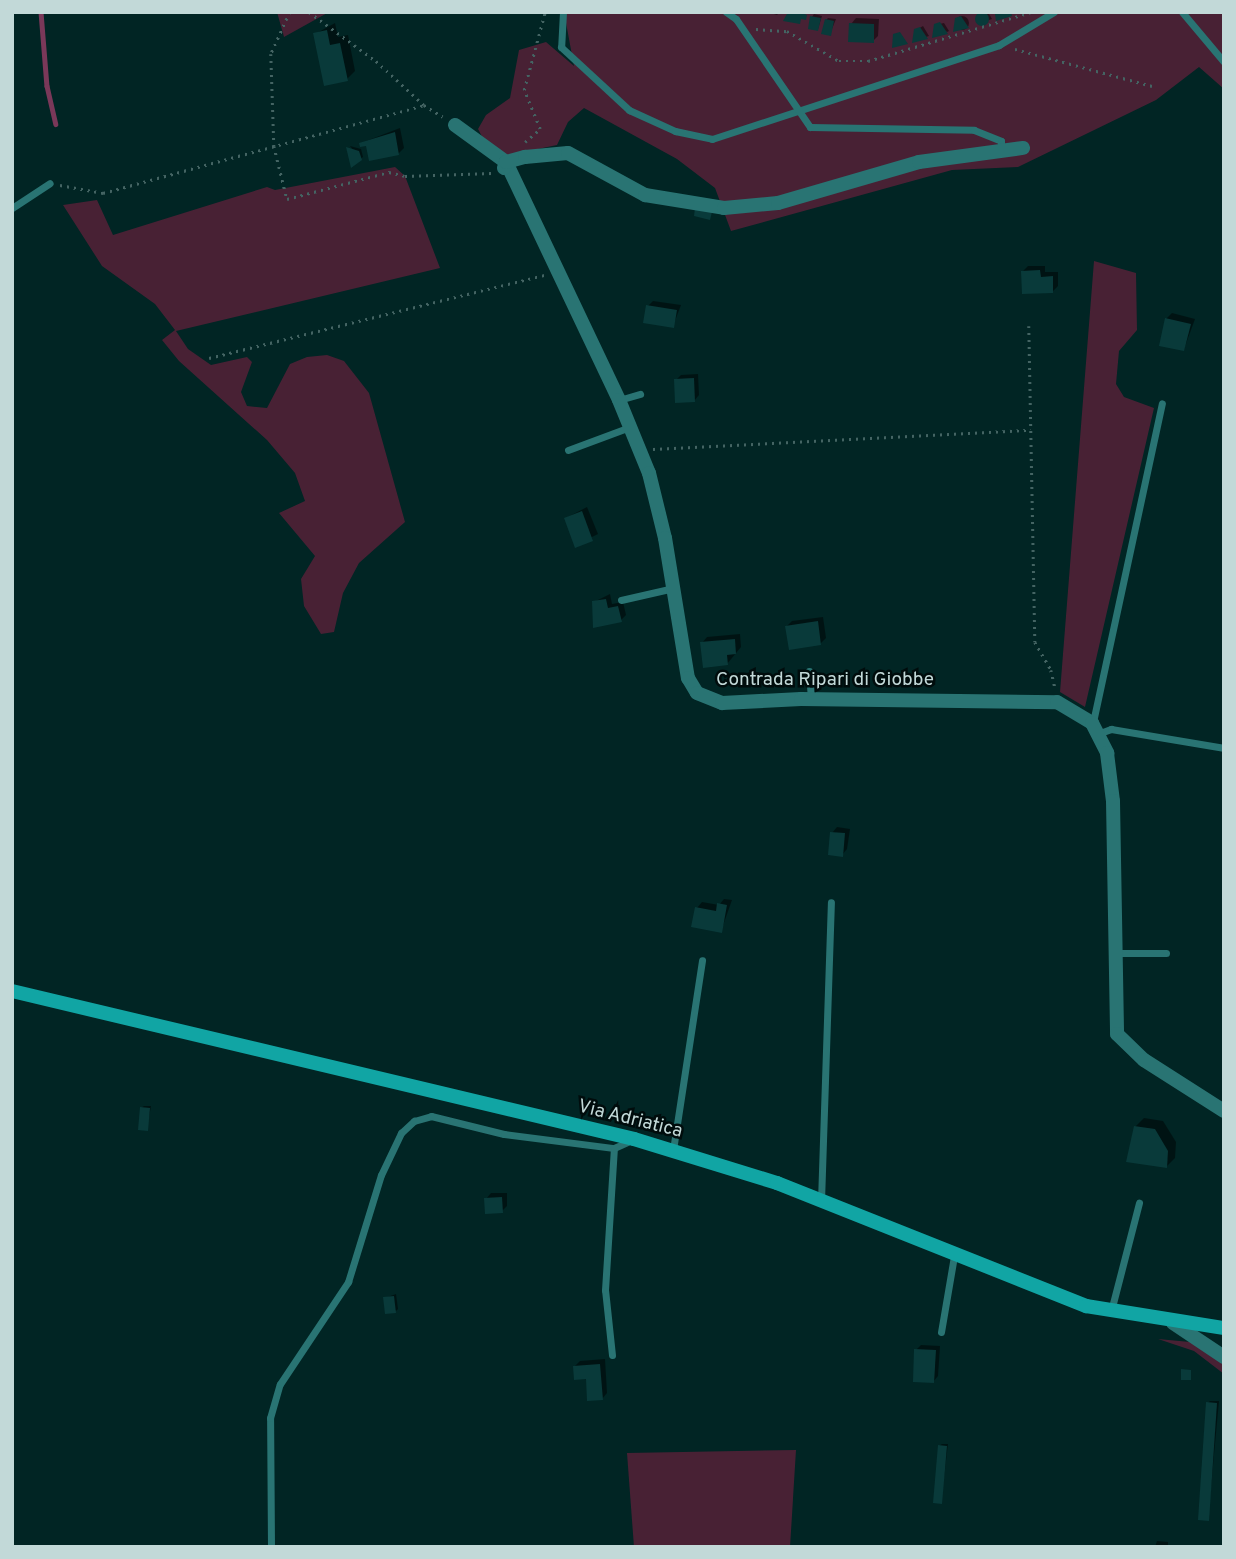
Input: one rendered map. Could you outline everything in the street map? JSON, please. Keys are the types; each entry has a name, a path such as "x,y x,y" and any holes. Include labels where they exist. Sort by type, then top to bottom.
{"main road":[{"name":"Via Adriatica","path":"12,991 634,1139 821,1201 1039,1290 1111,1311 1173,1323 1224,1328"}],"street":[{"name":"Contrada Ripari di Giobbe","path":"455,125 507,165 561,271 620,400 639,450 674,589 688,678 697,693 722,703 811,699 1057,702"},
{"path":"507,165 568,153 645,195 724,208 778,203 919,162 1023,148"},
{"path":"1057,702 1096,728 1113,800 1113,953 1117,1034 1144,1060 1224,1111"},
{"path":"1173,1323 1224,1357"}],"lane":[{"path":"563,12 561,47 629,110 675,131 712,139 744,132 797,108 999,45 1054,12"},
{"path":"726,12 744,32 810,127 974,130 1001,141 1001,149"},
{"path":"1182,12 1224,62"},
{"path":"12,208 50,183"},
{"path":"620,400 640,394"},
{"path":"1162,403 1096,728 1224,748"},
{"path":"568,450 630,427"},
{"path":"621,600 674,589"},
{"path":"809,671 811,699"},
{"path":"821,1201 831,902"},
{"path":"1113,953 1166,953"},
{"path":"673,1150 702,960"},
{"path":"271,1547 269,1444 279,1384 348,1282 381,1175 401,1133 414,1121 431,1116 504,1134 614,1148 634,1139"},
{"path":"612,1355 605,1290 614,1148"},
{"path":"1111,1311 1139,1203"},
{"path":"941,1332 954,1256"}],"path":[{"path":"290,12 271,54 274,146 287,199 389,172 405,176 507,165 512,153 540,129 524,90 545,12"},
{"path":"309,12 376,61 424,105 455,125"},
{"path":"744,32 770,26 839,61 868,61 1031,12"},
{"path":"999,45 1152,86"},
{"path":"50,183 103,193 424,105"},
{"path":"209,358 561,271"},
{"path":"1029,326 1035,642 1051,670 1057,702"},
{"path":"639,450 1031,430"}],"shaded area":[{"path":"277,12 329,12 284,37"},
{"path":"564,12 1224,12 1224,89 1199,67 1156,100 1018,167 952,170 731,231 715,188 677,159 584,108 568,122 557,145 505,156 486,144 478,129 486,115 510,98 519,50 546,42 574,66"},
{"path":"395,167 405,176 440,268 176,331 188,349 211,365 247,357 252,362 241,392 247,406 267,408 290,364 307,357 327,355 344,361 369,393 405,522 359,563 343,593 334,632 321,634 304,606 301,579 315,556 279,513 305,501 295,473 267,440 179,361 162,340 175,330 155,304 102,266 63,205 97,200 113,235 267,187 275,190"},
{"path":"1094,261 1136,273 1137,330 1119,351 1116,384 1124,397 1154,408 1085,707 1060,692"},
{"path":"1158,1339 1190,1342 1224,1362 1224,1374 1194,1351"},
{"path":"796,1450 790,1547 634,1547 627,1453"}],"building":[{"path":"788,12 807,15 806,20 801,19 800,24 783,21"},
{"path":"982,12 987,14 987,24 982,26 977,24 975,19 977,14"},
{"path":"1011,12 1012,16 996,21 995,14"},
{"path":"810,16 821,18 818,31 808,29"},
{"path":"961,16 969,28 953,32 955,18"},
{"path":"825,19 834,21 831,36 821,34"},
{"path":"940,22 948,34 932,38 934,24"},
{"path":"849,23 874,24 874,43 848,42"},
{"path":"920,27 928,39 912,43 914,29"},
{"path":"327,30 330,45 340,43 348,81 324,86 313,33"},
{"path":"900,32 908,44 892,48 893,34"},
{"path":"395,132 399,155 369,161 366,146 360,147 359,143"},
{"path":"346,147 359,151 362,160 351,168"},
{"path":"695,208 712,212 710,220 694,216"},
{"path":"1040,270 1041,277 1053,276 1053,293 1022,294 1021,271"},
{"path":"646,305 677,310 674,328 643,323"},
{"path":"1165,318 1191,324 1184,351 1159,346"},
{"path":"694,378 695,402 675,403 674,379"},
{"path":"582,511 593,541 575,548 564,518"},
{"path":"606,599 608,608 618,606 622,622 593,628 592,601"},
{"path":"818,621 821,645 789,650 785,626"},
{"path":"735,639 736,654 727,655 728,665 703,668 700,642"},
{"path":"830,832 845,833 843,857 828,855"},
{"path":"717,903 727,905 722,933 691,927 695,907 716,911"},
{"path":"140,1107 150,1108 148,1131 138,1130"},
{"path":"1134,1126 1155,1129 1168,1151 1167,1168 1126,1162"},
{"path":"502,1197 503,1213 485,1214 484,1198"},
{"path":"394,1296 396,1313 385,1314 383,1297"},
{"path":"914,1349 936,1350 934,1383 913,1382"},
{"path":"600,1364 603,1400 587,1401 586,1379 574,1380 573,1366"},
{"path":"1181,1369 1191,1370 1191,1380 1181,1380"},
{"path":"1206,1402 1217,1403 1209,1521 1198,1520"},
{"path":"938,1445 947,1446 942,1504 933,1503"}],"waterway":[{"path":"41,12 47,86 56,124"}]}
